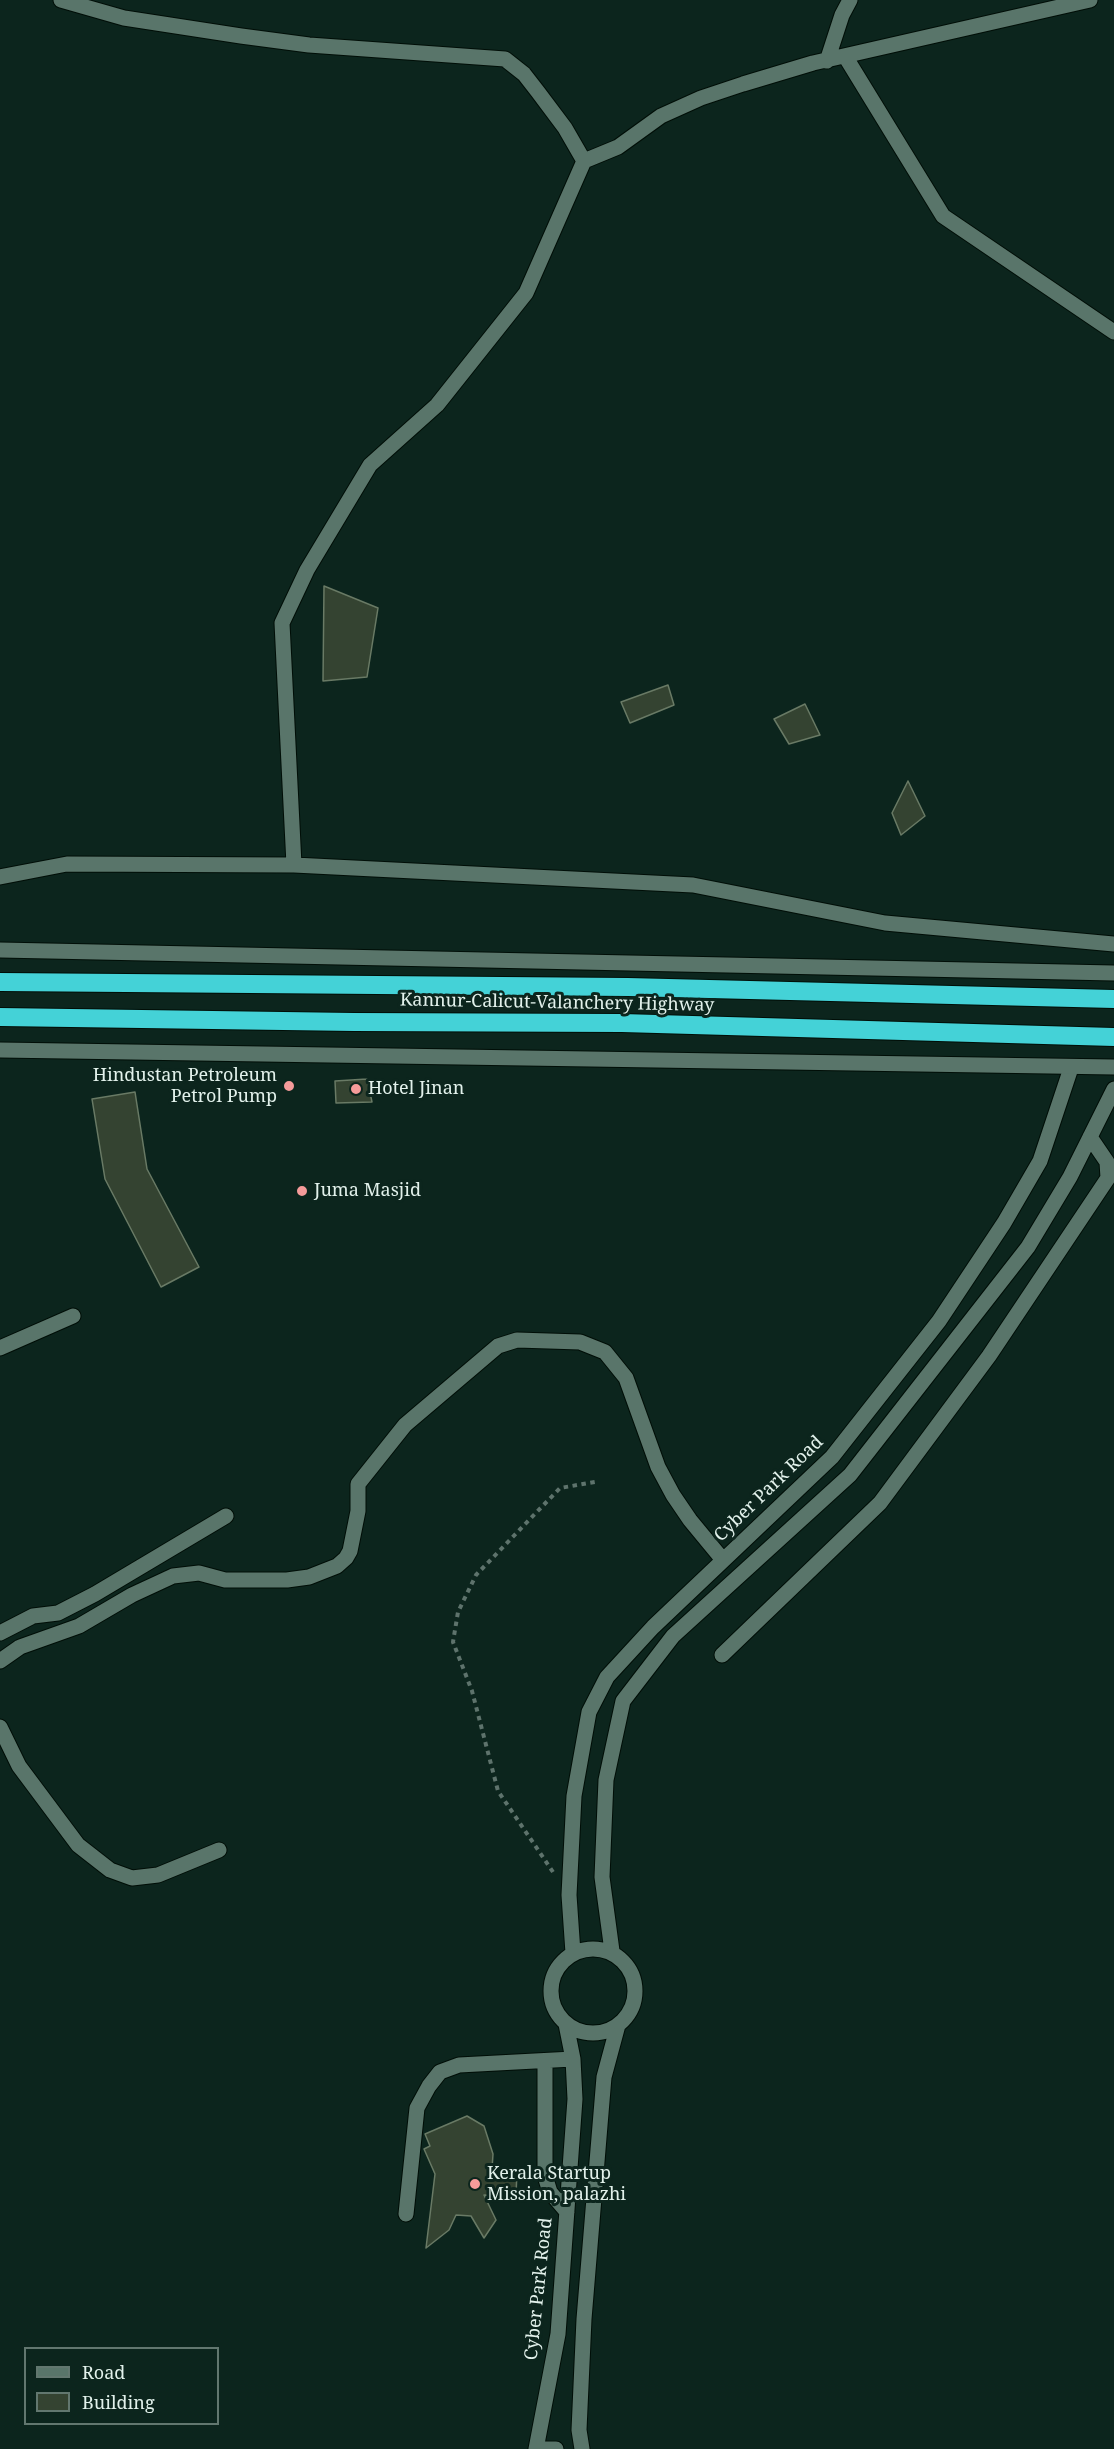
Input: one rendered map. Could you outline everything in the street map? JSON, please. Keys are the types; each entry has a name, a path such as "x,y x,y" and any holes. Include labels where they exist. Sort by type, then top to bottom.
{"highway":[{"path":"0,982 605,987 1114,999"},
{"name":"Kannur-Calicut-Valanchery Highway","path":"0,1017 622,1023 1114,1036"}],"street":[{"path":"61,0 124,18 241,36 309,45 505,59 524,74 538,92 565,128 584,161"},
{"path":"827,60 842,15 850,0"},
{"path":"294,865 282,623 307,570 370,465 437,405 526,293 584,161 618,147 661,116 701,98 827,60 1090,0"},
{"path":"845,56 943,216 1114,332"},
{"path":"0,877 68,864 294,865 693,885 885,923 1114,944"},
{"path":"0,950 1114,973"},
{"path":"0,1050 1114,1067"},
{"name":"Cyber Park Road","path":"573,1953 569,1895 574,1796 589,1712 607,1677 653,1627 832,1457 939,1321 1004,1223 1040,1161 1071,1068"},
{"path":"612,1951 602,1877 606,1780 622,1701 673,1636 850,1475 1028,1247 1070,1177 1114,1089"},
{"path":"722,1655 880,1503 989,1356 1108,1178 1107,1162 1090,1137"},
{"path":"0,1348 74,1316"},
{"path":"0,1661 20,1647 79,1626 146,1588 174,1576 199,1573 225,1580 287,1580 309,1577 337,1566 350,1551 358,1510 358,1484 405,1425 498,1346 517,1340 580,1342 605,1352 626,1378 658,1467 673,1495 723,1560"},
{"path":"0,1633 33,1616 58,1613 226,1516"},
{"path":"135,1570 146,1588"},
{"path":"0,1727 19,1766 78,1845 110,1870 132,1878 158,1875 219,1850"},
{"path":"587,1949 612,1951 625,1963 632,1974 635,1988 634,2002 628,2014 618,2025 606,2031 592,2033 578,2031 556,2014 551,2001 550,1986 554,1973 562,1961 573,1953 587,1949"},
{"name":"Cyber Park Road","path":"536,2449 558,2334 575,2099 573,2059 566,2024"},
{"path":"582,2449 579,2430 584,2319 604,2077 618,2025"},
{"path":"406,2214 417,2108 440,2072 459,2065 573,2059"},
{"path":"545,2061 545,2176 550,2192 567,2212"},
{"path":"536,2449 556,2449"}],"path":[{"path":"569,1895 498,1791 472,1691 453,1642 458,1612 476,1575 560,1488 595,1482"}],"building":[{"path":"324,586 378,608 367,677 323,681"},
{"path":"668,685 674,705 630,723 621,702"},
{"path":"805,704 820,735 789,744 774,719"},
{"path":"908,781 925,816 901,835 892,813"},
{"path":"367,1079 372,1102 336,1103 335,1081"},
{"path":"135,1092 147,1169 199,1267 161,1287 105,1179 92,1099"},
{"name":"Kerala Startup Mission, palazhi","path":"467,2116 484,2126 493,2154 492,2169 517,2170 516,2196 484,2195 496,2220 484,2238 471,2216 456,2215 449,2230 426,2248 435,2174 424,2149 430,2146 425,2134"}],"place":[{"name":"Hindustan Petroleum Petrol Pump","path":"289,1086"},
{"name":"Hotel Jinan","path":"356,1089"},
{"name":"Juma Masjid","path":"302,1191"},
{"name":"Kerala Startup Mission, palazhi","path":"475,2184"}]}
